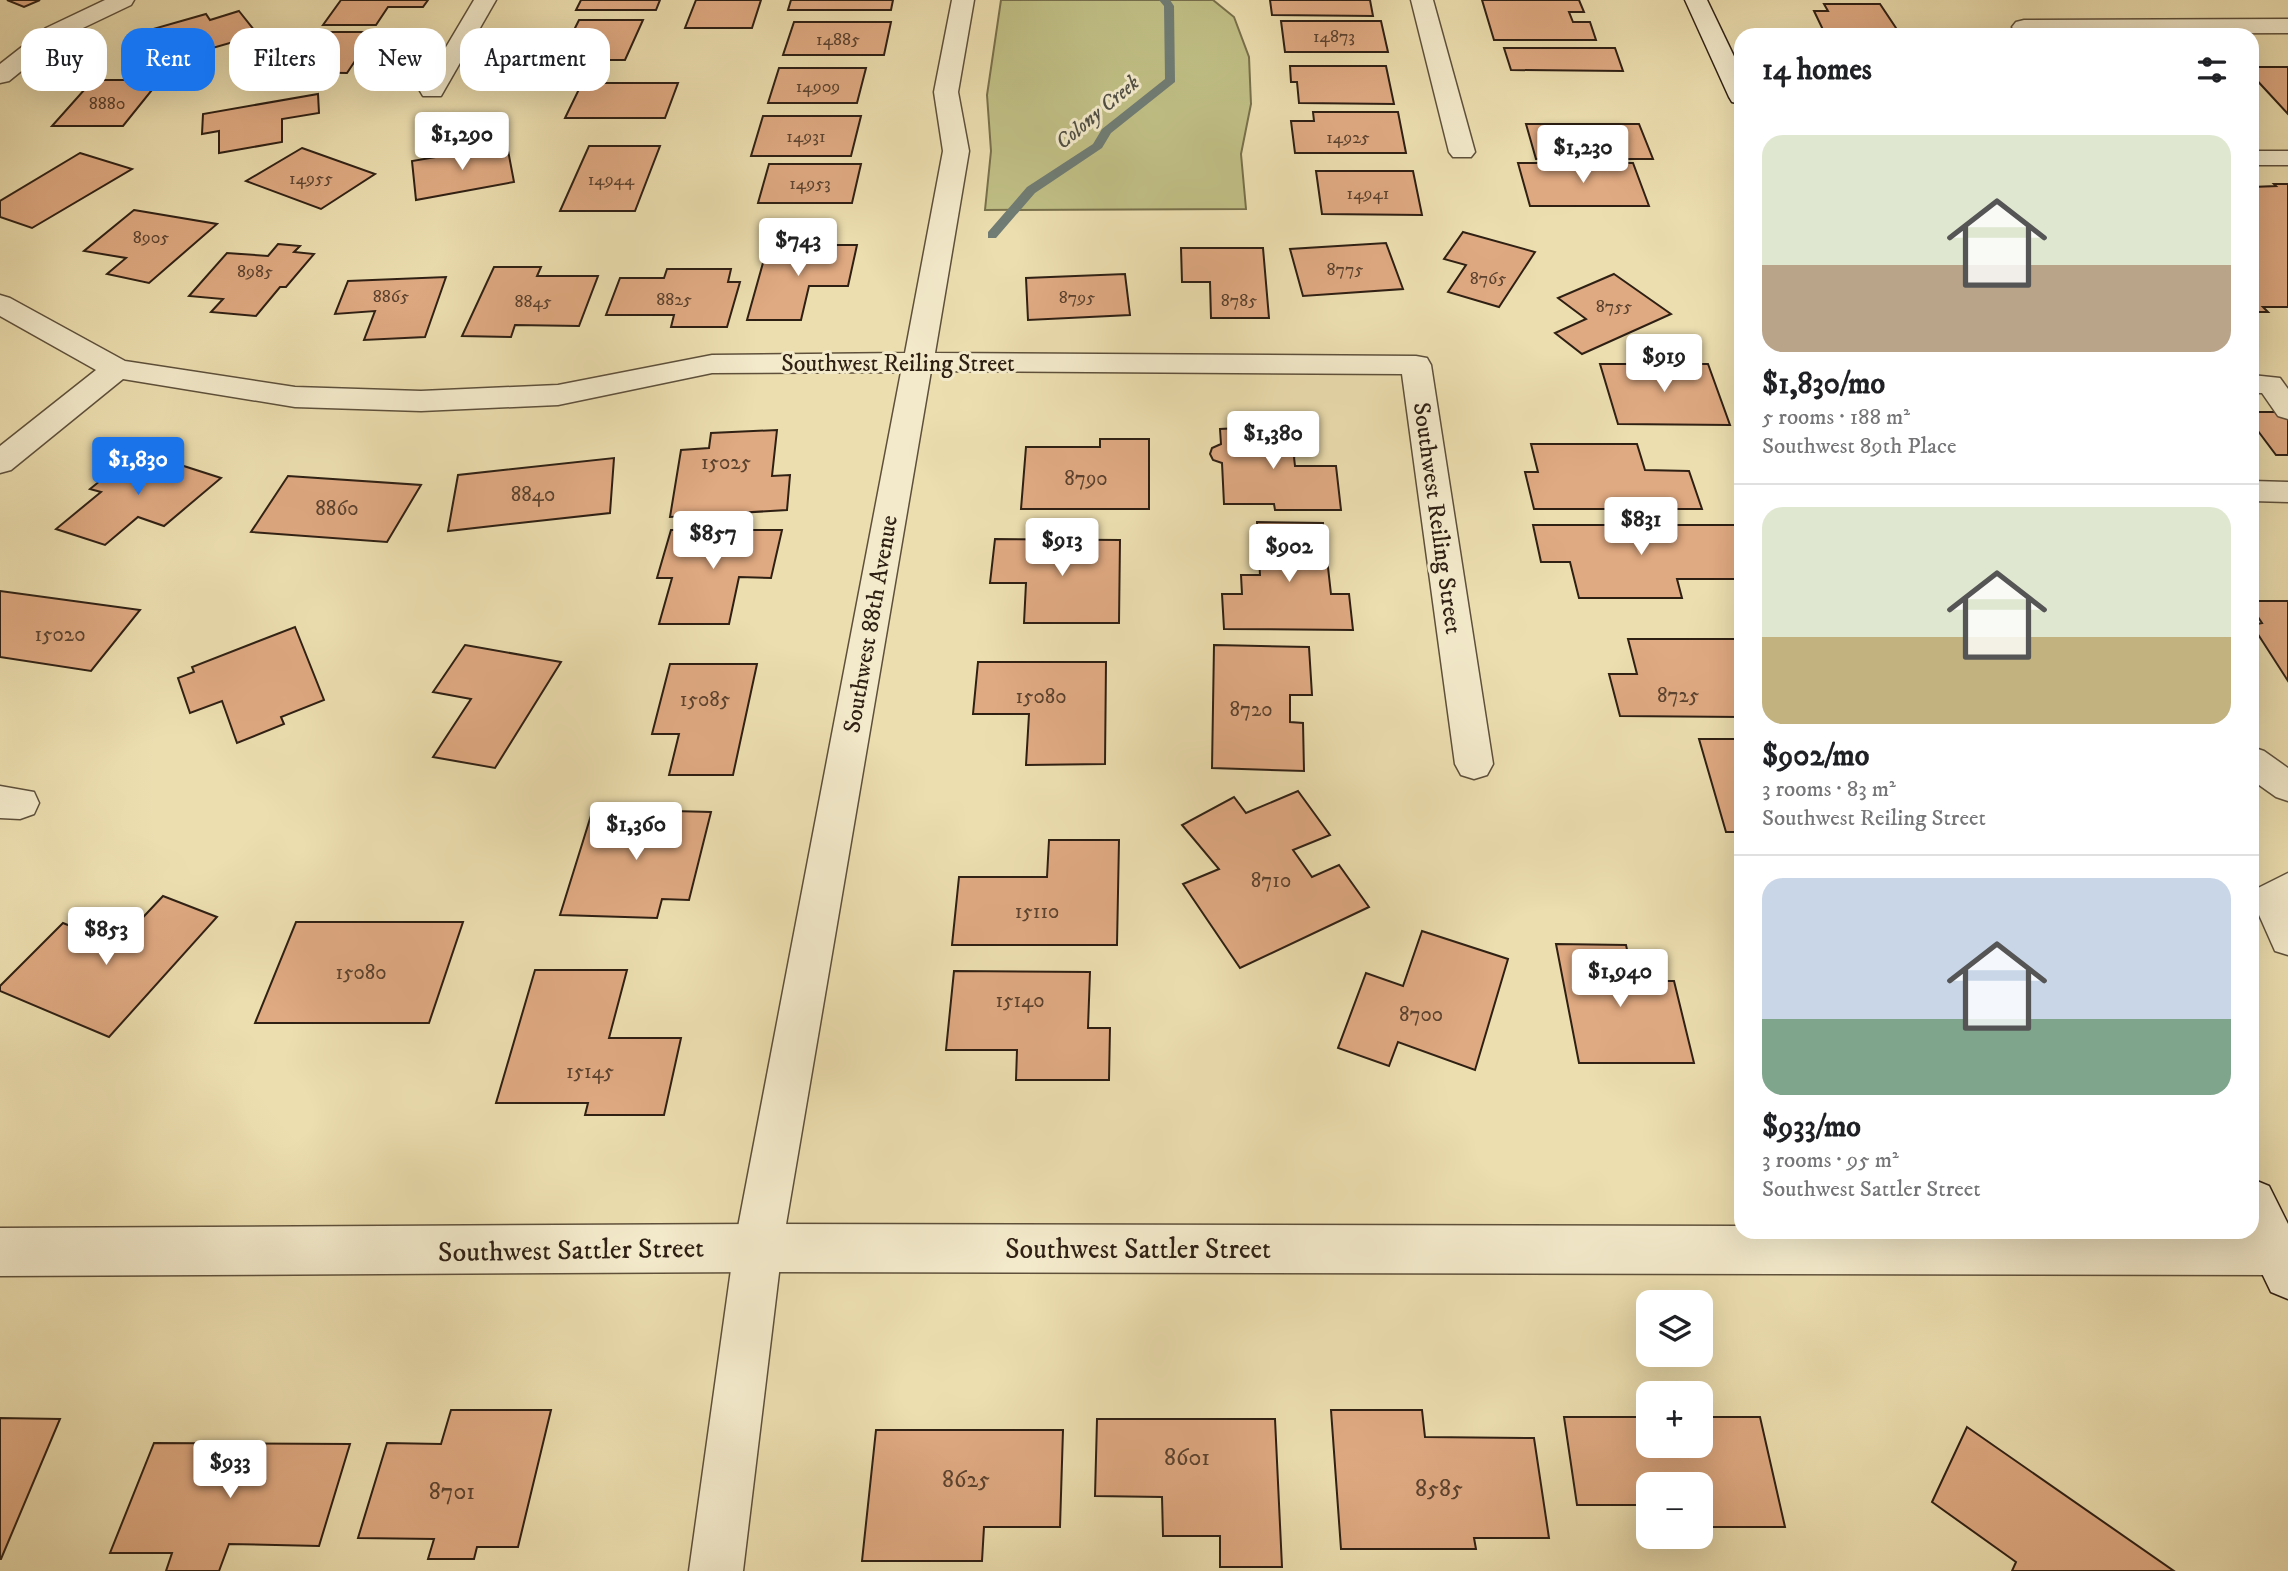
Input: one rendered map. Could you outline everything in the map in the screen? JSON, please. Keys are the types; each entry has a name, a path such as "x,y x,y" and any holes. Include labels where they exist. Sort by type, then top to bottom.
{"street":[{"path":"0,76 54,33 123,0"},
{"path":"446,67 485,0"},
{"name":"Southwest 88th Avenue","path":"716,1571 758,1248 956,151 946,92 963,0"},
{"path":"1422,0 1462,152"},
{"path":"1696,0 1734,82"},
{"path":"2024,27 2288,26"},
{"name":"Southwest Reiling Street","path":"0,304 117,369 295,397 421,401 558,394 712,364 917,362 1416,365 1474,764"},
{"path":"0,462 117,369"},
{"path":"2259,1214 2284,1259"},
{"name":"Southwest Sattler Street","path":"0,1252 758,1248 2284,1259"}],"lane":[{"path":"2259,158 2288,158"},
{"path":"2259,384 2270,384 2288,410"},
{"path":"2259,491 2288,492"},
{"path":"2259,766 2288,788"},
{"path":"2288,889 2271,899 2288,939"}],"shaded area":[{"path":"1001,0 1213,0 1234,17 1249,57 1251,104 1241,154 1246,209 985,210 991,151 987,95"}],"building":[{"path":"7,0 40,0 24,7"},
{"path":"341,0 428,0 423,7 388,7 376,25 323,25"},
{"path":"581,0 660,0 656,10 576,10"},
{"path":"696,0 761,0 752,28 685,28"},
{"path":"791,0 893,0 891,10 788,10"},
{"path":"1270,0 1370,0 1373,16 1272,15"},
{"path":"1482,0 1579,0 1584,12 1569,12 1573,22 1590,22 1596,40 1494,40"},
{"path":"1824,4 1880,4 1896,28 1822,28 1814,11 1828,11"},
{"path":"239,11 252,28 229,28 229,43 215,47 215,28 157,28 206,14 210,20"},
{"path":"579,20 643,20 625,60 610,60 610,28 575,28"},
{"path":"1281,21 1381,21 1388,52 1285,52"},
{"path":"794,22 891,22 884,55 783,55"},
{"path":"340,32 354,32 354,62 347,73 340,73"},
{"path":"1504,48 1615,48 1623,71 1511,70"},
{"path":"1290,66 1386,66 1394,104 1299,103 1297,82 1291,82"},
{"path":"2259,67 2288,67 2288,114 2259,83"},
{"path":"779,68 866,68 857,103 768,103"},
{"path":"107,80 121,80 121,91 151,91 123,126 52,126 83,91 107,91"},
{"path":"610,83 678,83 665,118 565,118 578,91 610,91"},
{"path":"318,94 319,113 282,119 282,142 219,153 219,131 202,134 203,114"},
{"path":"1313,112 1398,112 1406,153 1295,153 1291,121 1314,121"},
{"path":"763,116 861,116 851,156 751,156"},
{"path":"1526,124 1639,124 1653,159 1536,159"},
{"path":"507,145 514,182 416,200 412,161"},
{"path":"589,146 660,146 635,211 560,211"},
{"path":"302,148 375,174 321,209 246,181"},
{"path":"80,153 132,169 32,228 0,217 0,201"},
{"path":"1518,163 1633,163 1649,206 1530,206"},
{"path":"769,164 861,164 852,203 758,203"},
{"path":"1316,171 1413,171 1422,215 1322,214"},
{"path":"2274,184 2288,184 2288,307 2263,307 2268,312 2259,312 2259,187 2276,186"},
{"path":"134,210 217,224 149,283 107,274 126,258 84,251"},
{"path":"1463,232 1535,252 1499,307 1448,292 1466,265 1444,259"},
{"path":"1386,243 1403,289 1303,296 1290,249"},
{"path":"278,244 300,246 294,252 314,254 286,287 280,287 256,316 211,312 223,299 189,296 227,253 268,256"},
{"path":"768,245 857,245 848,286 809,286 801,320 747,320"},
{"path":"1181,248 1263,248 1269,318 1211,318 1210,282 1182,282"},
{"path":"494,267 541,267 537,276 598,276 579,326 515,325 511,337 462,336"},
{"path":"667,269 731,269 728,282 740,282 727,327 671,327 674,315 606,315 620,278 664,278"},
{"path":"1125,274 1130,315 1028,320 1026,278"},
{"path":"1614,274 1671,314 1582,354 1555,333 1586,319 1558,298"},
{"path":"446,277 425,337 364,340 375,311 335,314 348,281"},
{"path":"1600,364 1708,364 1730,425 1618,424"},
{"path":"2259,412 2288,412 2288,455 2276,455 2259,432"},
{"path":"1282,426 1298,430 1307,439 1306,450 1294,457 1295,466 1336,466 1341,510 1275,510 1274,504 1224,504 1222,463 1213,460 1210,454 1212,448 1221,444 1220,429"},
{"path":"777,430 772,476 790,475 787,510 670,517 681,450 709,448 711,433"},
{"path":"1100,439 1149,439 1149,509 1021,509 1026,447 1100,447"},
{"path":"1531,444 1637,444 1645,470 1689,471 1702,509 1534,509 1525,472 1538,472"},
{"path":"137,451 221,478 164,526 138,517 105,545 56,529 101,492 90,489"},
{"path":"614,458 610,513 448,531 458,475"},
{"path":"288,476 421,485 387,542 251,532"},
{"path":"1257,522 1323,523 1331,594 1349,594 1353,630 1224,629 1222,594 1242,594 1241,575 1260,575"},
{"path":"1533,525 1734,525 1734,579 1677,579 1682,598 1579,598 1570,562 1541,562"},
{"path":"671,530 782,530 771,578 739,577 729,624 659,624 672,578 657,578"},
{"path":"995,539 1120,540 1119,623 1024,623 1026,583 990,583"},
{"path":"0,591 140,610 91,671 0,657"},
{"path":"2259,601 2288,601 2288,681 2259,636 2259,624 2262,623 2259,618"},
{"path":"295,627 324,700 281,717 284,724 237,743 222,701 190,713 178,678 194,672 192,667"},
{"path":"1628,639 1734,639 1734,717 1620,716 1609,674 1637,674"},
{"path":"465,645 561,662 495,768 433,757 471,699 433,692"},
{"path":"1214,645 1309,647 1312,695 1290,695 1290,722 1303,723 1304,771 1212,768"},
{"path":"978,662 1106,662 1105,764 1026,765 1029,714 973,714"},
{"path":"670,664 757,664 733,775 669,775 679,734 652,734"},
{"path":"1699,739 1734,739 1734,832 1726,832"},
{"path":"1298,791 1330,835 1293,850 1312,877 1339,865 1369,907 1240,968 1183,884 1219,869 1182,825 1234,797 1246,813"},
{"path":"593,809 711,812 689,900 662,899 657,918 560,915"},
{"path":"1049,840 1119,840 1117,945 952,945 959,877 1047,877"},
{"path":"163,896 217,917 109,1037 0,991 0,986 63,923 117,945"},
{"path":"296,922 463,922 429,1023 255,1023"},
{"path":"1422,931 1508,959 1475,1070 1398,1042 1389,1066 1338,1048 1366,973 1403,986"},
{"path":"1556,944 1626,945 1634,981 1674,981 1694,1063 1579,1063"},
{"path":"535,970 627,970 609,1038 681,1038 664,1115 585,1115 588,1103 496,1103"},
{"path":"954,971 1090,972 1088,1028 1110,1028 1109,1080 1016,1080 1017,1050 946,1050"},
{"path":"451,1410 551,1410 518,1547 477,1547 474,1559 428,1559 434,1539 358,1538 387,1443 441,1444"},
{"path":"1331,1410 1422,1410 1425,1437 1534,1438 1549,1538 1474,1538 1476,1549 1341,1549"},
{"path":"1564,1417 1636,1417 1636,1458 1713,1458 1713,1417 1760,1417 1785,1527 1713,1527 1713,1472 1636,1472 1636,1505 1577,1505"},
{"path":"0,1418 60,1419 1,1559 0,1559"},
{"path":"1097,1419 1275,1419 1282,1567 1220,1567 1220,1536 1163,1536 1162,1497 1095,1496"},
{"path":"1967,1427 2174,1571 2012,1571 2016,1562 1932,1502"},
{"path":"876,1430 1063,1430 1060,1527 984,1527 982,1561 862,1561"},
{"path":"154,1443 350,1444 319,1546 229,1544 219,1571 166,1571 172,1553 110,1553"}],"waterway":[{"name":"Colony Creek","path":"992,235 1031,190 1098,146 1106,131 1171,80 1169,6 1164,0"}]}
